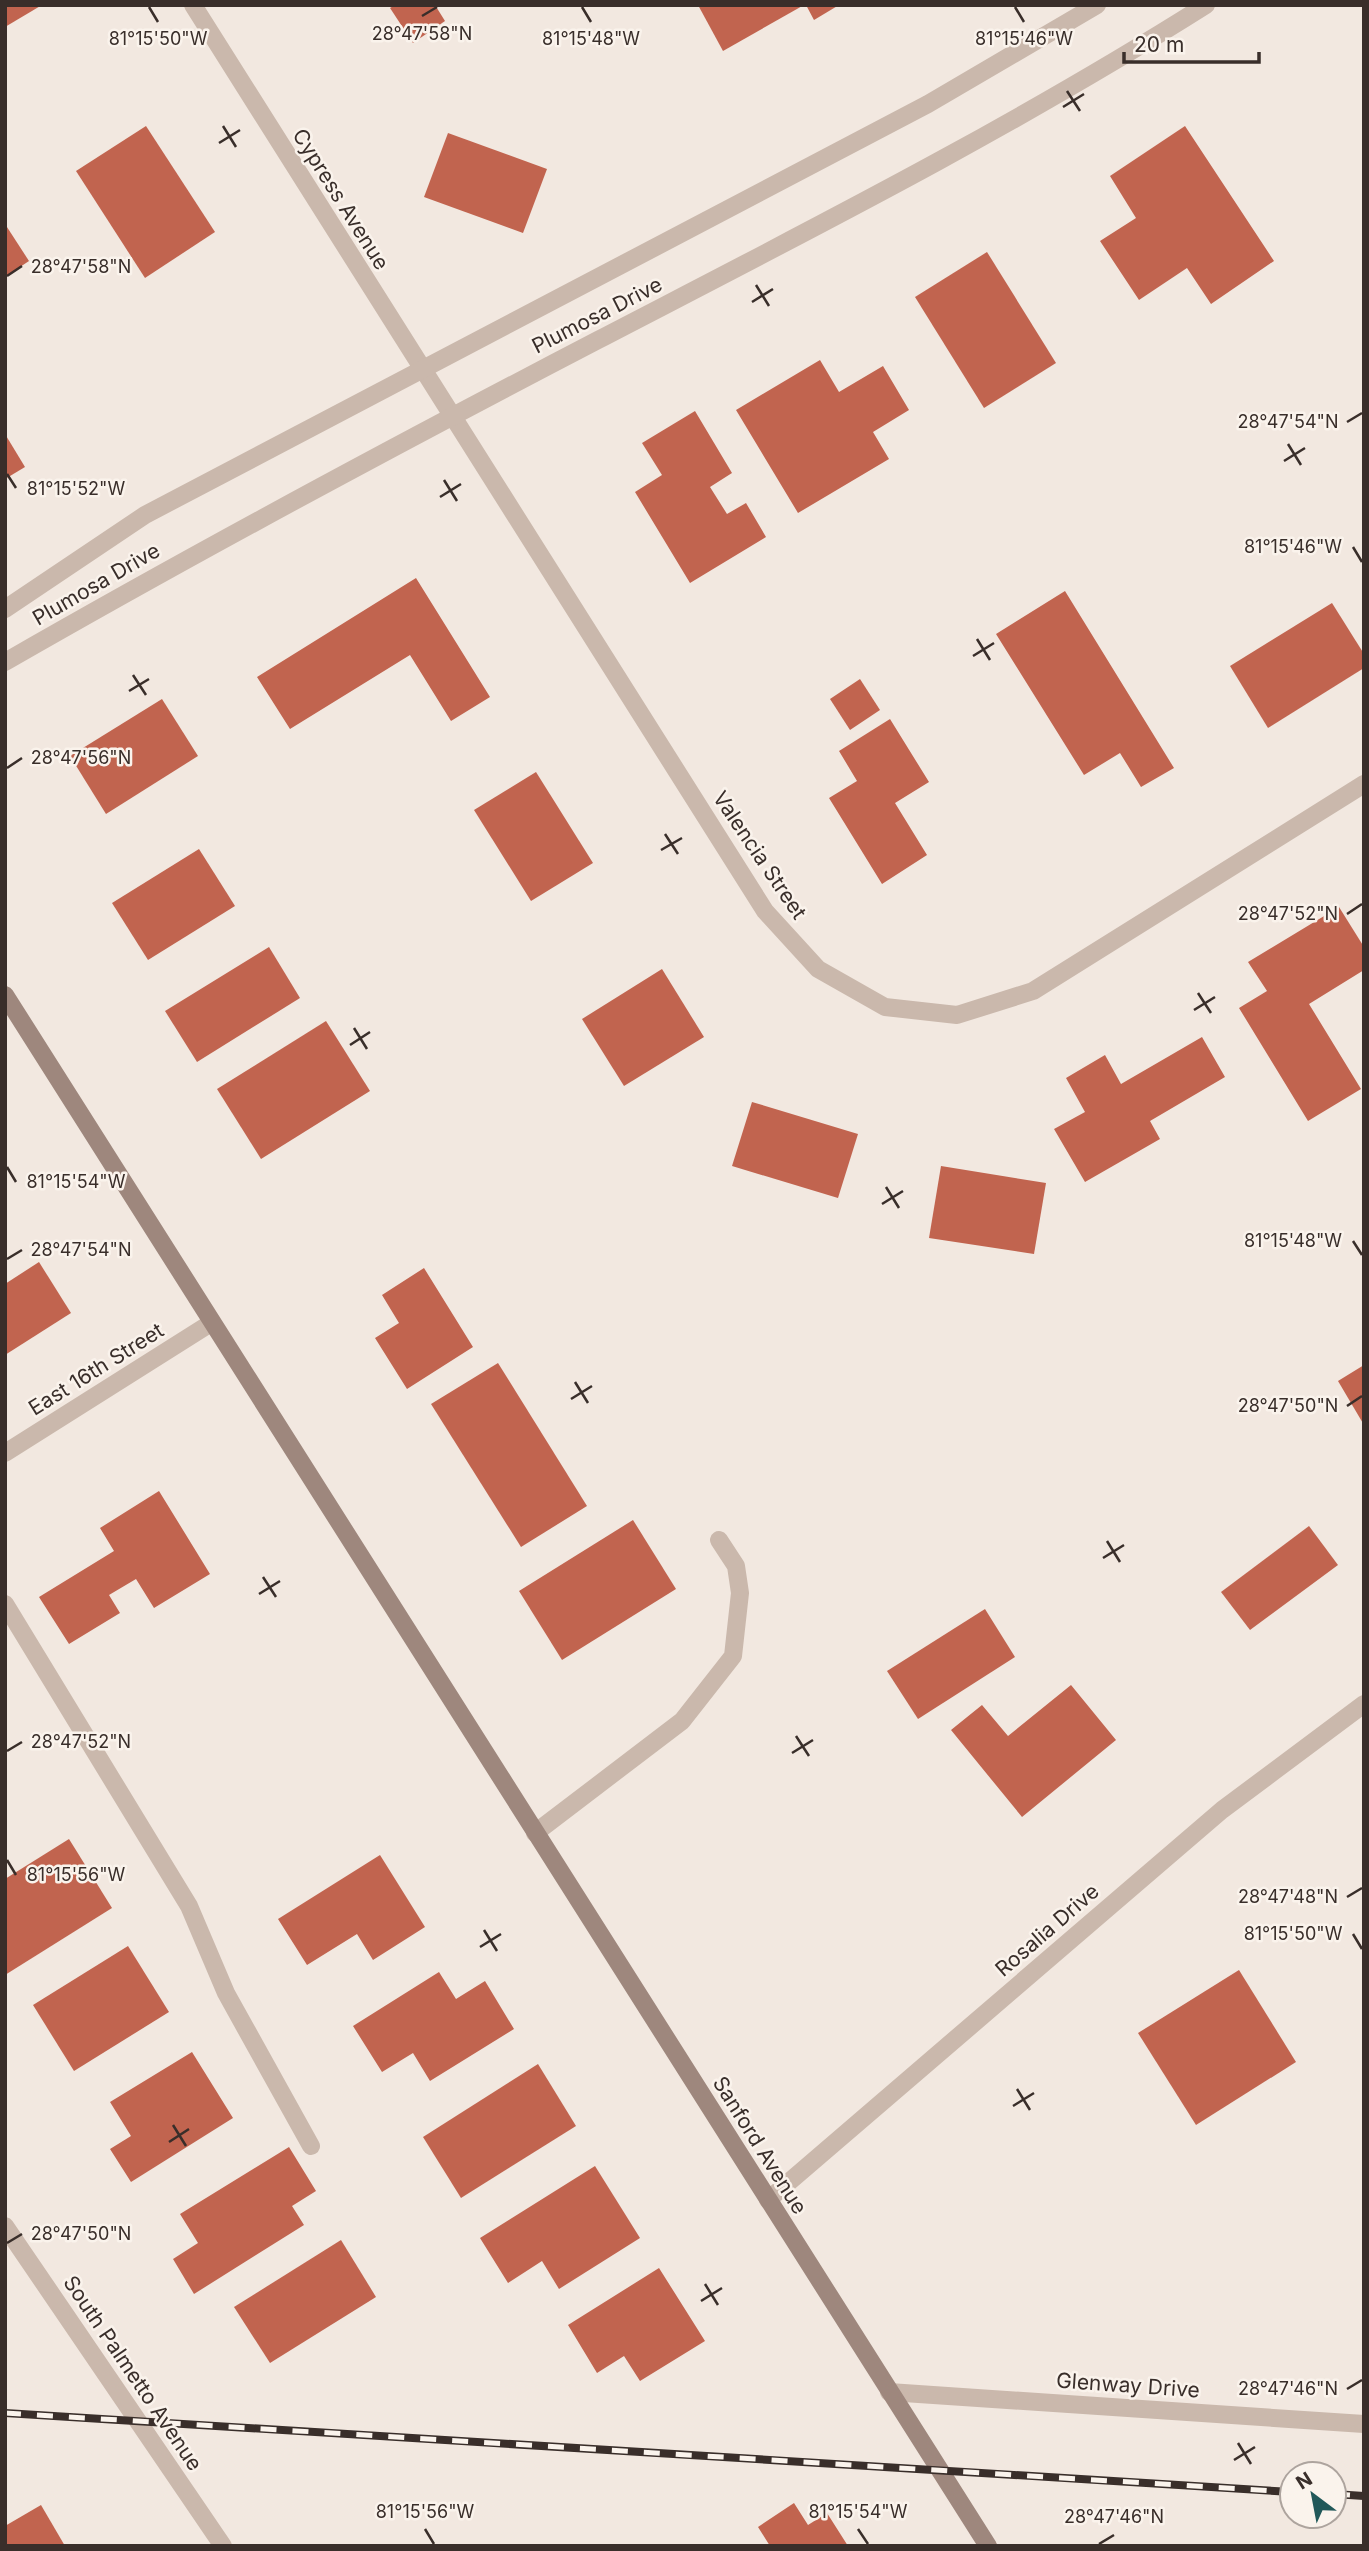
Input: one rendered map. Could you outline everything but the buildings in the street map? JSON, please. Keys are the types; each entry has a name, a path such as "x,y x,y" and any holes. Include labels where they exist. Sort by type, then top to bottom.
{"main road":[{"name":"Sanford Avenue","path":"5,995 988,2546"}],"street":[{"name":"Cypress Avenue","path":"193,5 451,417"},
{"name":"Plumosa Drive","path":"5,609 145,515 420,368 928,104 1097,5"},
{"name":"Plumosa Drive","path":"5,662 174,565 451,417 956,154 1206,5"},
{"name":"Valencia Street","path":"451,417 765,911 818,969 885,1007 957,1014 1033,991 1364,784"},
{"name":"East 16th Street","path":"5,1453 211,1323"},
{"path":"535,1833 682,1721 733,1656 740,1593 736,1566 719,1540"},
{"path":"5,1604 189,1906 226,1993 311,2146"},
{"name":"Rosalia Drive","path":"768,2200 1222,1810 1364,1704"},
{"name":"South Palmetto Avenue","path":"5,2226 223,2546"},
{"name":"Glenway Drive","path":"888,2392 1364,2424"}],"railway":[{"path":"5,2413 1278,2491"},
{"path":"1348,2495 1364,2496"}]}
